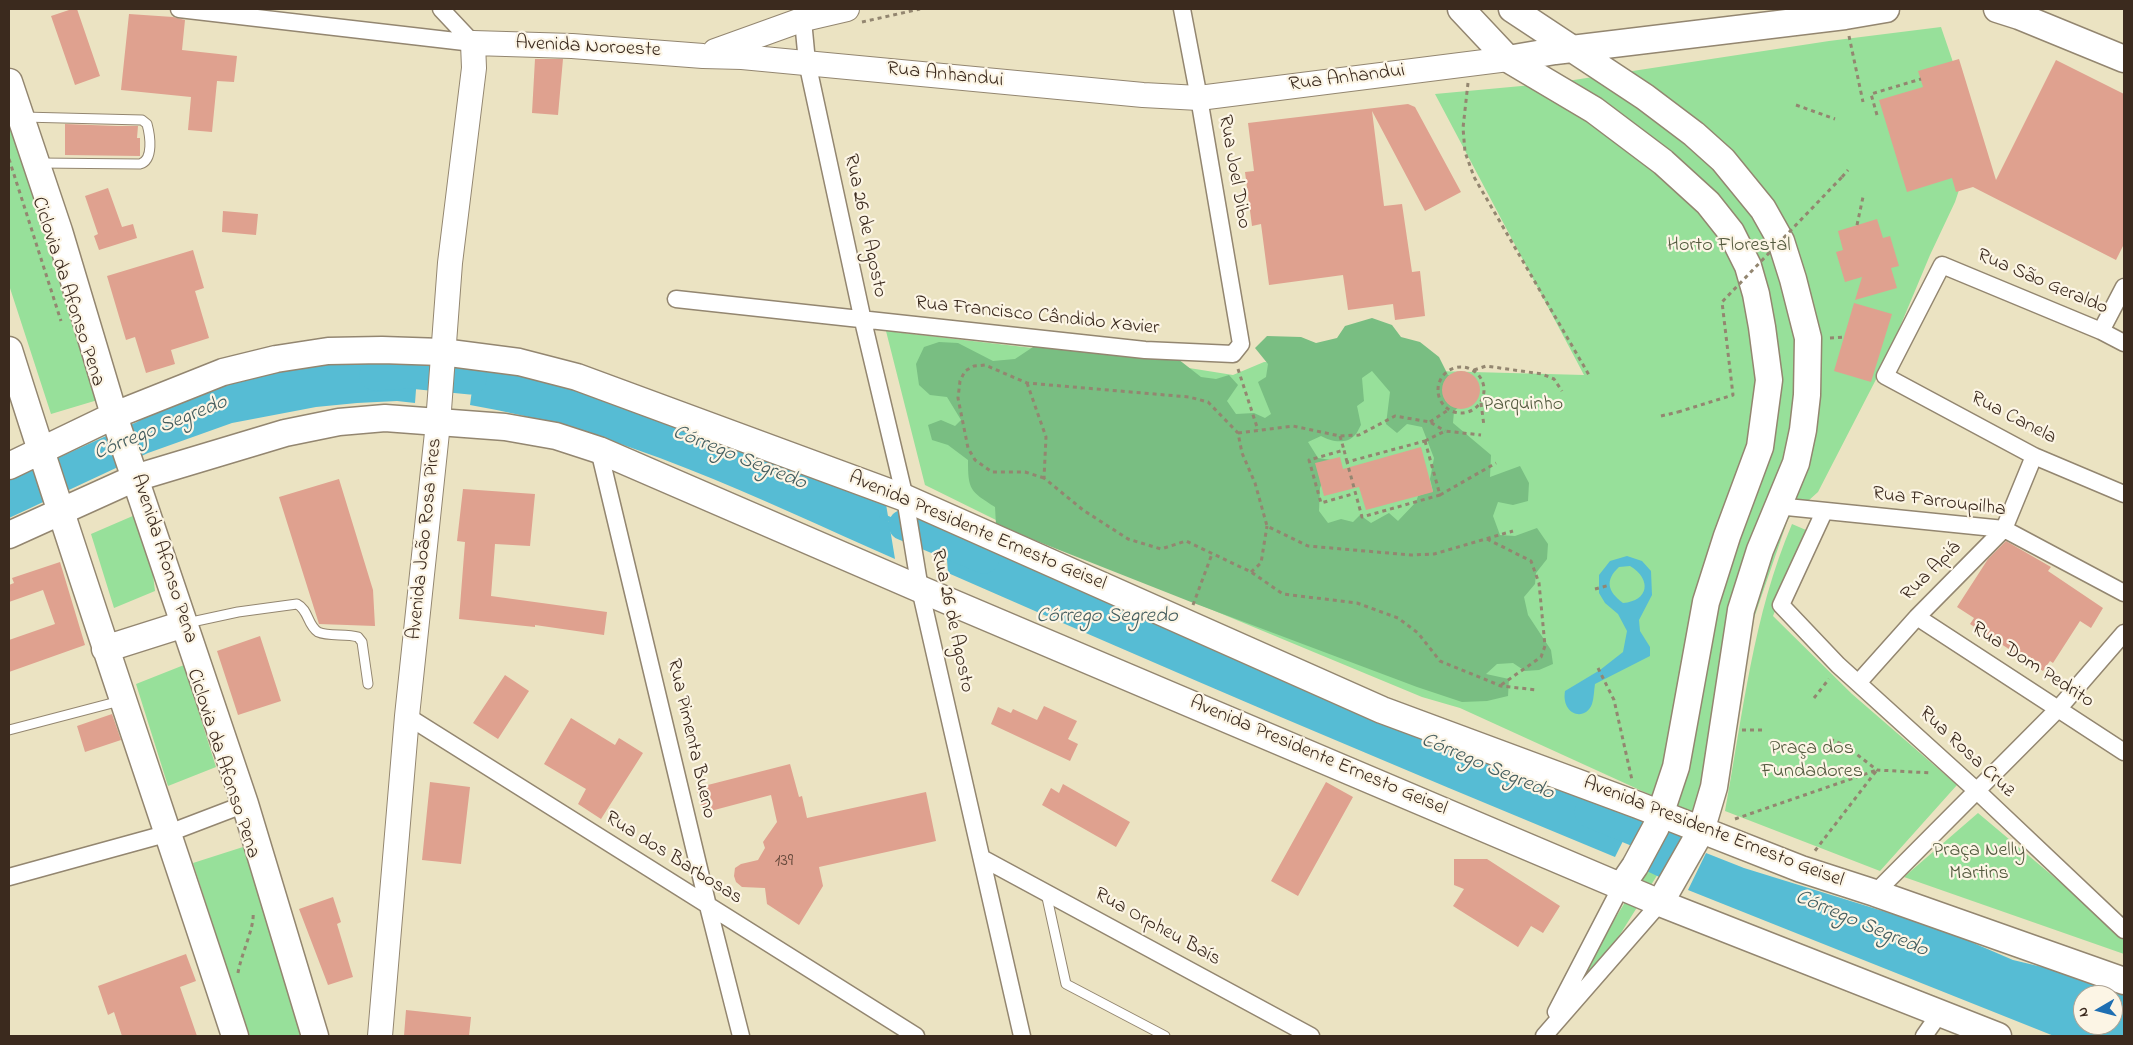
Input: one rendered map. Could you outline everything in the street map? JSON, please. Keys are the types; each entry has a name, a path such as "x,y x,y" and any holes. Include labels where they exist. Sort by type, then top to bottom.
{"main road":[{"path":"1462,9 1508,59 1594,110 1663,162 1708,203 1731,232 1748,266 1756,294 1769,380 1760,447 1727,536 1706,602 1676,767 1652,815 1628,876"},
{"path":"1512,9 1645,97 1694,134 1723,160 1763,209 1781,241 1808,338 1807,395 1803,430 1796,463 1760,550 1741,610 1714,787 1697,838 1666,893"},
{"name":"Rua Anhandui","path":"1508,59 1573,49 1845,16 1886,9"},
{"path":"1997,9 2085,42 2124,59"},
{"name":"Avenida Afonso Pena","path":"9,82 59,231 133,470 245,804 315,1036"},
{"path":"9,350 105,649 169,833 235,1036"},
{"name":"Avenida Presidente Ernesto Geisel","path":"9,466 42,457 222,372 276,358 328,351 520,362 577,376 906,505 1186,622 1382,710 1652,815 1697,838 1875,893 2124,981"},
{"name":"Avenida Presidente Ernesto Geisel","path":"9,535 58,505 133,470 285,433 339,422 438,414 556,436 600,450 920,589 1628,876 1940,1013 1998,1036"},
{"path":"105,649 184,624"}],"street":[{"path":"179,9 473,43"},
{"path":"441,9 473,43"},
{"name":"Rua Joel Dibo","path":"1182,9 1199,98 1237,349"},
{"name":"Avenida Noroeste","path":"702,56 803,14 850,17"},
{"name":"Rua 26 de Agosto","path":"803,14 807,62 863,320 906,505 920,589 1022,1036"},
{"name":"Avenida Noroeste","path":"473,43 572,46 702,56 742,56 807,62"},
{"name":"Avenida João Rosa Pires","path":"377,1031 438,414 450,263 474,68 473,43"},
{"name":"Rua Anhandui","path":"807,62 1133,94 1199,98 1508,59"},
{"name":"Rua São Geraldo","path":"1884,376 1942,265 2101,331 2124,343"},
{"path":"2101,331 2124,287"},
{"name":"Rua Francisco Cândido Xavier","path":"676,299 1145,350 1237,349"},
{"name":"Rua Canela","path":"1884,376 2034,456 2124,494"},
{"name":"Rua Pimenta Bueno","path":"600,450 708,906 741,1036"},
{"name":"Rua Apiá","path":"1858,683 1917,617 2004,529 2034,456"},
{"name":"Rua Farroupilha","path":"1777,506 2004,529 2124,593"},
{"name":"Rua Rosa Cruz","path":"1824,512 1781,606 1838,665 1977,791 2124,930"},
{"name":"Rua Dom Pedrito","path":"1917,617 2124,752"},
{"path":"1875,893 2059,708 2124,632"},
{"name":"Rua dos Barbosas","path":"407,716 916,1036"},
{"path":"9,877 169,833 245,804"},
{"name":"Rua Orpheu Baís","path":"982,858 1311,1036"},
{"path":"1544,1036 1628,876"},
{"path":"1544,1036 1666,893"},
{"path":"1924,1036 1940,1013"}],"lane":[{"path":"20,117 142,120 147,124 149,132 148,158 146,162 140,164 35,164"},
{"path":"184,624 238,612 297,604 303,607 313,626 320,633 358,637 362,642 368,684"},
{"path":"9,730 123,700"},
{"path":"1045,891 1066,984 1165,1036"}],"path":[{"path":"850,17 920,9"},
{"path":"1845,16 1863,102"},
{"path":"1470,64 1463,128 1465,152 1474,177 1589,375"},
{"path":"1877,115 1871,94 1921,79"},
{"path":"1796,105 1834,119"},
{"name":"Ciclovia da Afonso Pena","path":"9,160 64,330"},
{"path":"1661,416 1733,396 1722,302 1848,170"},
{"path":"1857,225 1863,197"},
{"path":"1237,349 1258,430"},
{"path":"1251,572 1260,563 1267,526 1255,483 1242,453 1238,433 1208,402 1189,396 1027,383 985,364 974,366 965,371 962,376 958,398 968,448 975,460 992,472 1025,472 1044,478 1083,510 1128,539 1160,549 1186,541 1251,572 1283,594 1357,603 1398,618 1418,633 1440,661 1501,686 1537,690"},
{"path":"1448,410 1438,394 1438,386 1448,370 1456,367 1474,370 1486,366 1542,374 1554,379 1562,390"},
{"path":"1474,370 1484,385 1481,402 1484,426"},
{"path":"1027,383 1046,437 1044,478"},
{"path":"1430,422 1448,410 1465,413 1474,409 1481,402"},
{"path":"1238,433 1293,426 1340,436 1359,435 1395,416 1430,422 1445,431 1481,435"},
{"path":"1347,462 1425,441 1445,431"},
{"path":"1340,436 1362,517 1440,495 1496,463"},
{"path":"1425,441 1440,495"},
{"path":"1344,450 1309,460 1321,503 1356,493"},
{"path":"1267,526 1308,546 1410,555 1434,554 1513,531"},
{"path":"1488,539 1532,561 1539,583 1545,646 1541,658 1501,686"},
{"path":"1186,622 1212,554"},
{"path":"1596,588 1609,585"},
{"path":"1814,698 1838,665"},
{"path":"1598,669 1606,681 1614,700 1652,815"},
{"path":"1830,739 1846,746 1877,770"},
{"path":"1697,838 1877,770 1935,774"},
{"path":"1801,869 1877,770"},
{"path":"240,981 238,972 244,947 253,924 251,905"}],"green space":[{"name":"Horto Florestal","path":"1941,27 1955,68 1974,145 1955,202 1930,255 1886,360 1818,492 1788,519 1754,618 1716,823 1460,708 1422,697 998,521 925,485 886,331 1145,361 1233,375 1264,362 1436,371 1584,375 1435,94 1554,83 1829,41"},
{"path":"9,119 101,399 51,414 9,285"},
{"path":"1372,318 1392,325 1401,337 1420,342 1439,357 1448,375 1470,382 1468,400 1454,411 1453,423 1491,455 1490,477 1520,466 1529,483 1528,501 1513,505 1498,502 1493,516 1500,535 1515,536 1537,528 1548,544 1547,559 1536,573 1535,584 1524,597 1528,615 1551,650 1553,664 1539,670 1525,671 1513,663 1497,664 1486,674 1509,679 1508,696 1487,701 1462,702 1417,687 1191,602 996,525 995,507 972,489 968,460 948,445 932,440 928,425 941,420 955,426 961,420 947,397 930,395 919,385 916,364 924,347 939,342 958,343 993,361 1015,359 1042,341 1085,345 1110,355 1178,359 1201,377 1216,379 1229,375 1238,385 1227,401 1236,414 1254,413 1265,418 1271,414 1258,382 1266,377 1268,364 1255,348 1267,336 1301,337 1316,343 1337,338 1345,326","holes":["1372,371 1390,392 1386,424 1397,433 1407,424 1422,427 1434,458 1430,479 1433,491 1418,496 1416,502 1398,521 1389,513 1371,523 1360,515 1353,522 1341,519 1328,523 1319,511 1320,488 1331,460 1318,458 1308,442 1321,436 1333,441 1342,441 1350,439 1355,435 1361,425 1357,406 1364,401 1362,378"]},
{"path":"135,515 152,567 155,591 114,608 91,534"},
{"name":"Praça dos Fundadores","path":"1792,524 1806,530 1773,616 1852,694 1957,785 1880,871 1725,811 1758,629 1779,558"},
{"path":"184,665 216,767 168,786 136,684"},
{"name":"Praça Nelly Martins","path":"1978,813 2124,936 2124,954 1904,877"},
{"path":"1671,827 1683,834 1594,976 1583,971"},
{"path":"243,847 304,1036 249,1036 193,863"}],"water":[{"path":"353,363 418,363 415,403 397,401 316,407 232,423 148,453 9,518 9,480 137,422 170,403 267,373 307,366"},
{"name":"Córrego Segredo","path":"475,367 513,368 885,498 895,559 687,468 580,431 526,416 470,405"},
{"name":"Córrego Segredo","path":"945,533 1004,552 1634,819 1615,857 1281,717 948,573"},
{"path":"1627,556 1642,561 1651,571 1652,595 1639,620 1640,631 1650,647 1650,656 1595,684 1593,702 1589,710 1579,714 1574,713 1567,706 1565,691 1600,670 1623,652 1627,631 1618,614 1605,603 1599,593 1599,575 1610,561","holes":["1630,566 1637,571 1644,583 1642,594 1632,601 1623,603 1611,590 1611,576 1619,567"]},
{"path":"1657,828 1693,844 1672,883 1636,866"},
{"name":"Córrego Segredo","path":"1706,853 1744,868 1941,929 2013,960 2105,982 2109,985 2073,985 2073,1035 2123,1035 2124,995 2124,1036 2054,1036 1688,890"}],"building":[{"path":"77,9 100,76 75,85 51,16"},
{"path":"129,14 173,17 185,20 182,50 237,56 234,82 217,81 212,132 188,130 191,97 121,90"},
{"path":"535,59 563,59 558,115 532,113"},
{"path":"1959,59 1996,180 2056,60 2124,94 2124,244 2116,260 1973,187 1956,192 1952,178 1907,192 1879,100 1923,87 1918,71"},
{"path":"1408,104 1415,107 1461,192 1425,211 1372,111 1384,206 1402,204 1412,272 1420,271 1425,316 1395,320 1393,304 1348,310 1343,275 1269,285 1261,224 1252,226 1245,172 1254,171 1248,123"},
{"path":"65,124 138,126 137,138 140,138 140,156 65,155"},
{"path":"108,188 122,227 133,224 137,238 99,250 94,236 98,234 85,196"},
{"path":"223,211 258,214 256,235 222,232"},
{"path":"1877,219 1883,238 1890,236 1899,266 1891,268 1897,288 1855,300 1862,277 1845,282 1836,252 1843,250 1838,231"},
{"path":"193,250 204,288 195,291 209,338 171,350 175,364 146,373 135,337 126,340 107,276"},
{"path":"1854,303 1892,314 1871,382 1834,371"},
{"path":"1461,371 1474,377 1480,390 1474,403 1461,409 1448,403 1442,390 1448,377"},
{"path":"1421,447 1433,492 1366,510 1359,487 1324,496 1315,463 1340,457 1343,469"},
{"path":"339,479 373,590 375,626 319,624 279,497"},
{"path":"463,489 535,494 530,546 495,544 491,596 607,612 604,635 535,625 535,627 459,619 465,542 457,541"},
{"path":"2006,541 2051,567 2048,571 2103,608 2091,628 2080,621 2053,663 2050,661 2043,671 1970,624 1974,618 1957,607 1988,559"},
{"path":"60,562 85,645 9,672 9,640 55,624 43,590 9,602 9,585 14,583 12,578"},
{"path":"260,636 281,701 238,715 217,651"},
{"path":"505,675 529,691 498,739 473,723"},
{"path":"1044,706 1077,721 1068,739 1078,744 1070,761 991,724 998,707 1011,713 1013,709 1037,720"},
{"path":"112,714 121,740 85,752 77,726"},
{"path":"571,718 615,745 619,738 643,753 601,819 578,804 586,789 544,764"},
{"path":"790,764 799,797 802,796 807,818 926,792 936,841 819,867 823,886 799,925 767,904 765,888 742,887 736,882 734,876 735,868 741,864 758,860 765,848 763,842 777,822 771,795 703,813 696,788"},
{"path":"430,782 470,787 461,864 422,860"},
{"path":"1326,782 1353,797 1298,896 1271,881"},
{"path":"1063,784 1130,822 1116,847 1042,805 1051,788 1059,793"},
{"path":"1454,859 1487,859 1560,906 1543,933 1531,926 1518,947 1453,906 1464,889 1454,885"},
{"path":"333,897 341,922 337,924 353,977 328,985 299,909"},
{"path":"186,954 196,981 180,987 197,1036 122,1036 114,1012 108,1015 98,986"},
{"path":"406,1010 471,1017 469,1036 404,1036"}],"waterway":[{"name":"Córrego Segredo","path":"375,375 410,373 471,379"},
{"name":"Córrego Segredo","path":"882,516 904,525"},
{"name":"Córrego Segredo","path":"904,525 984,558"},
{"name":"Córrego Segredo","path":"1590,812 1670,845"}],"park label":[{"name":"Parquinho","path":"1523,406"}]}
